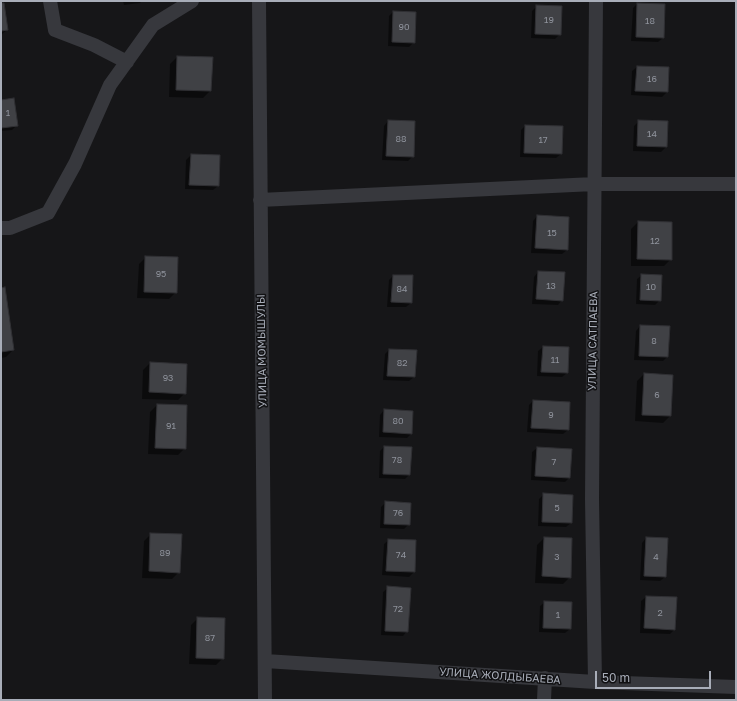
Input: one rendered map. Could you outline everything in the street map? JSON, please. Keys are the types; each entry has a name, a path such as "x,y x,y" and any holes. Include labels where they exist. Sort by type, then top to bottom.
{"street":[{"path":"50,1 55,30 94,45 127,62"},
{"path":"1,228 10,228 48,213 75,164 110,86 153,24 192,1"},
{"name":"УЛИЦА МОМЫШУЛЫ","path":"259,1 265,700"},
{"name":"УЛИЦА САТПАЕВА","path":"595,682 592,499 596,1"},
{"path":"260,200 594,184 736,184"},
{"name":"УЛИЦА ЖОЛДЫБАЕВА","path":"265,661 595,682 736,688"},
{"path":"544,700 545,678"}],"building":[{"path":"1,3 4,3 8,30 1,31"},
{"path":"637,3 665,4 664,38 636,37"},
{"path":"536,5 562,6 561,35 535,34"},
{"path":"393,11 416,12 415,43 392,42"},
{"path":"177,56 213,57 211,91 176,90"},
{"path":"637,66 669,67 668,92 635,91"},
{"path":"14,98 18,126 1,128 1,100"},
{"path":"388,120 415,121 414,157 386,156"},
{"path":"638,120 668,121 667,147 637,146"},
{"path":"525,125 563,126 562,154 524,153"},
{"path":"191,154 220,155 219,186 189,185"},
{"path":"537,215 569,217 568,250 535,248"},
{"path":"638,221 672,222 672,260 637,259"},
{"path":"145,256 178,257 177,293 144,292"},
{"path":"538,271 565,272 563,301 536,299"},
{"path":"641,274 662,275 661,301 640,300"},
{"path":"393,275 413,275 412,303 391,302"},
{"path":"5,287 14,350 1,352 1,288"},
{"path":"640,325 670,326 668,357 639,356"},
{"path":"543,346 569,347 568,373 541,372"},
{"path":"389,349 417,350 415,377 387,376"},
{"path":"150,362 187,364 186,394 149,392"},
{"path":"644,373 673,375 671,416 642,415"},
{"path":"533,400 570,402 569,430 531,428"},
{"path":"157,404 187,405 186,449 155,448"},
{"path":"384,409 413,411 412,434 383,432"},
{"path":"384,446 412,447 410,475 383,474"},
{"path":"537,447 572,449 570,478 535,476"},
{"path":"543,493 573,495 572,523 542,522"},
{"path":"385,501 411,503 410,525 384,524"},
{"path":"150,533 182,534 180,573 149,571"},
{"path":"544,537 572,538 571,578 542,576"},
{"path":"646,537 668,538 666,577 644,576"},
{"path":"388,539 416,540 415,572 386,571"},
{"path":"387,586 411,588 408,632 385,631"},
{"path":"646,596 677,597 675,630 644,628"},
{"path":"544,601 572,602 571,629 543,628"},
{"path":"197,617 225,618 224,659 196,658"}]}
